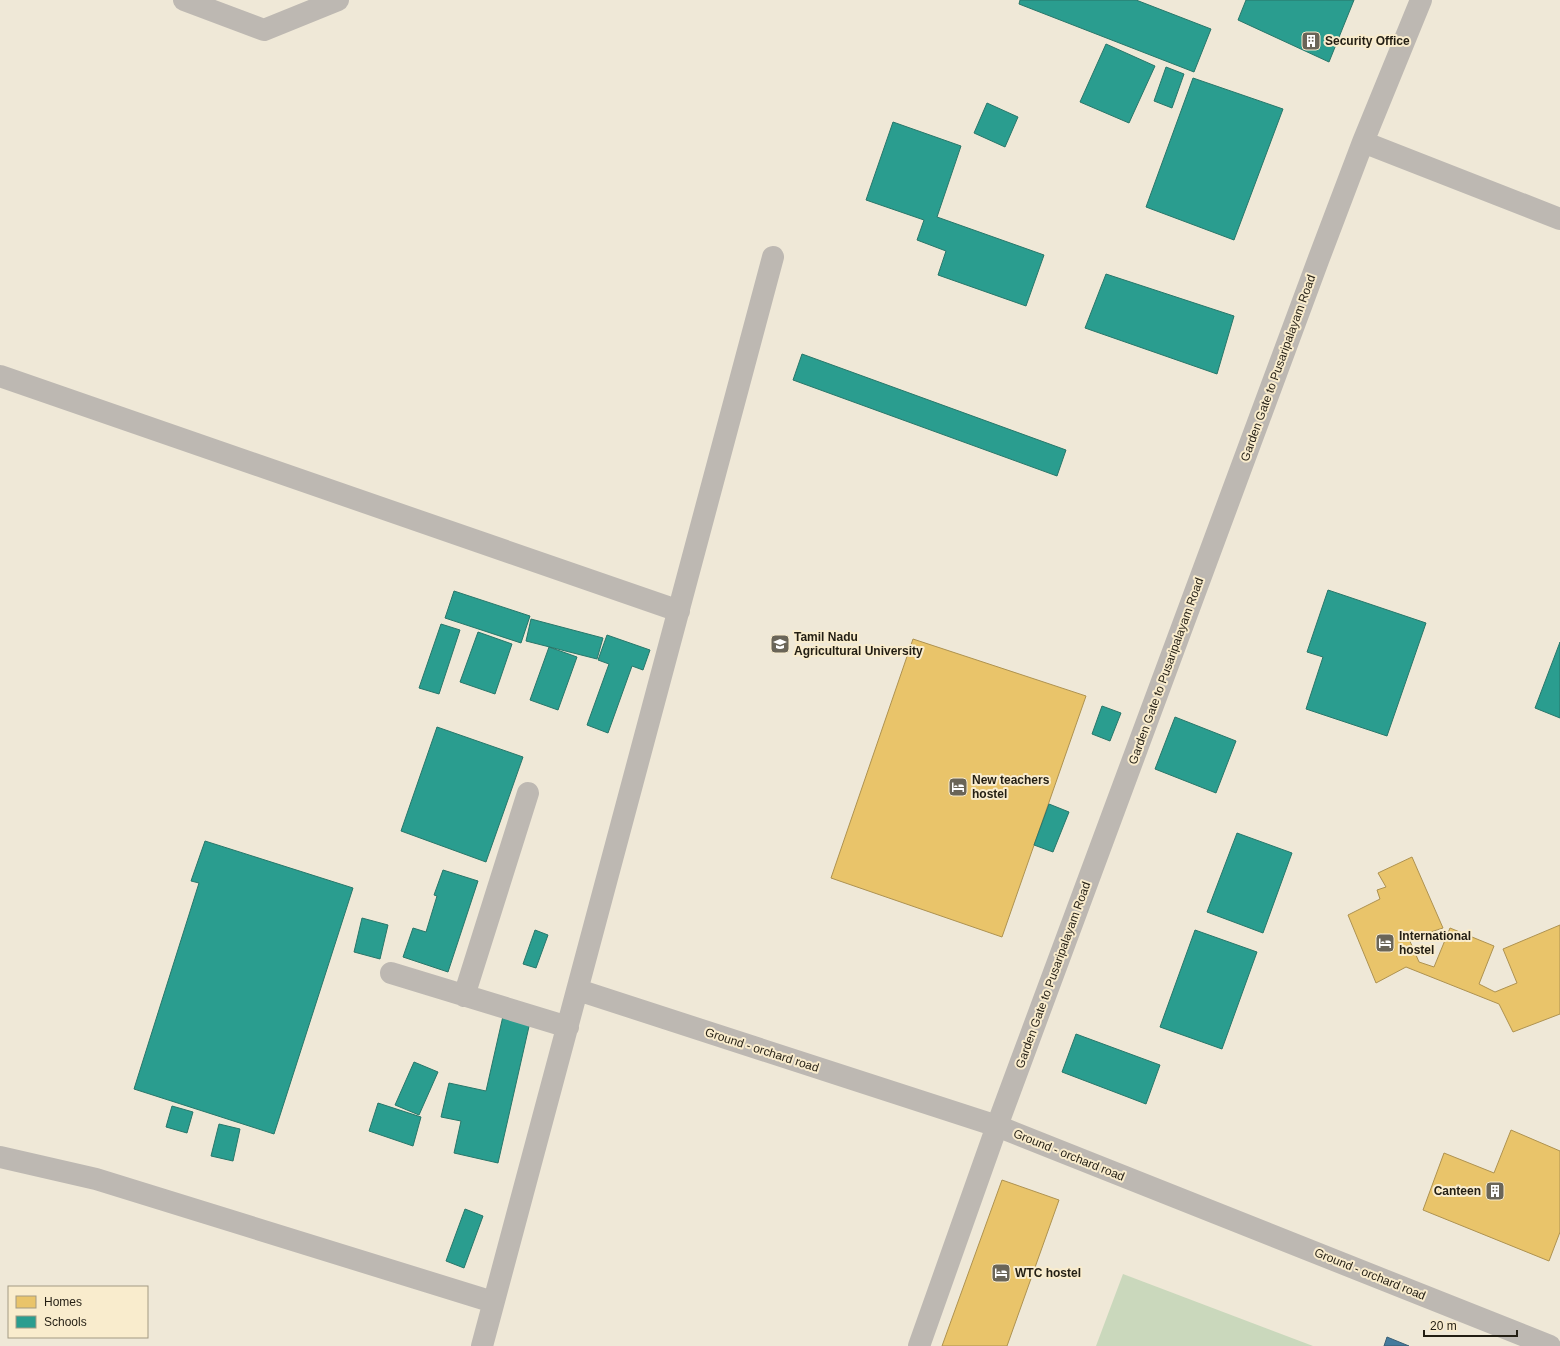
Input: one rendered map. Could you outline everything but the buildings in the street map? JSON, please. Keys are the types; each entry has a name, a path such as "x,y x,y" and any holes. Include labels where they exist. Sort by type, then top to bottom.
{"street":[{"path":"184,0 264,30 338,0"},
{"name":"Garden Gate to Pusaripalayam Road","path":"919,1346 997,1126 1363,142 1421,0"},
{"path":"1363,142 1560,219"},
{"path":"482,1346 773,257"},
{"path":"0,376 679,611"},
{"path":"464,996 528,793"},
{"path":"391,973 568,1027"},
{"name":"Ground - orchard road","path":"578,990 997,1126 1550,1346"},
{"path":"0,1157 96,1179 494,1302"}],"green space":[{"path":"1123,1274 1313,1346 1096,1346"}],"place":[{"name":"Security Office","path":"1311,41"},
{"name":"Tamil Nadu Agricultural University","path":"780,644"},
{"name":"New teachers hostel","path":"958,787"},
{"name":"International hostel","path":"1385,943"},
{"name":"Canteen","path":"1495,1191"},
{"name":"WTC hostel","path":"1001,1273"}]}
